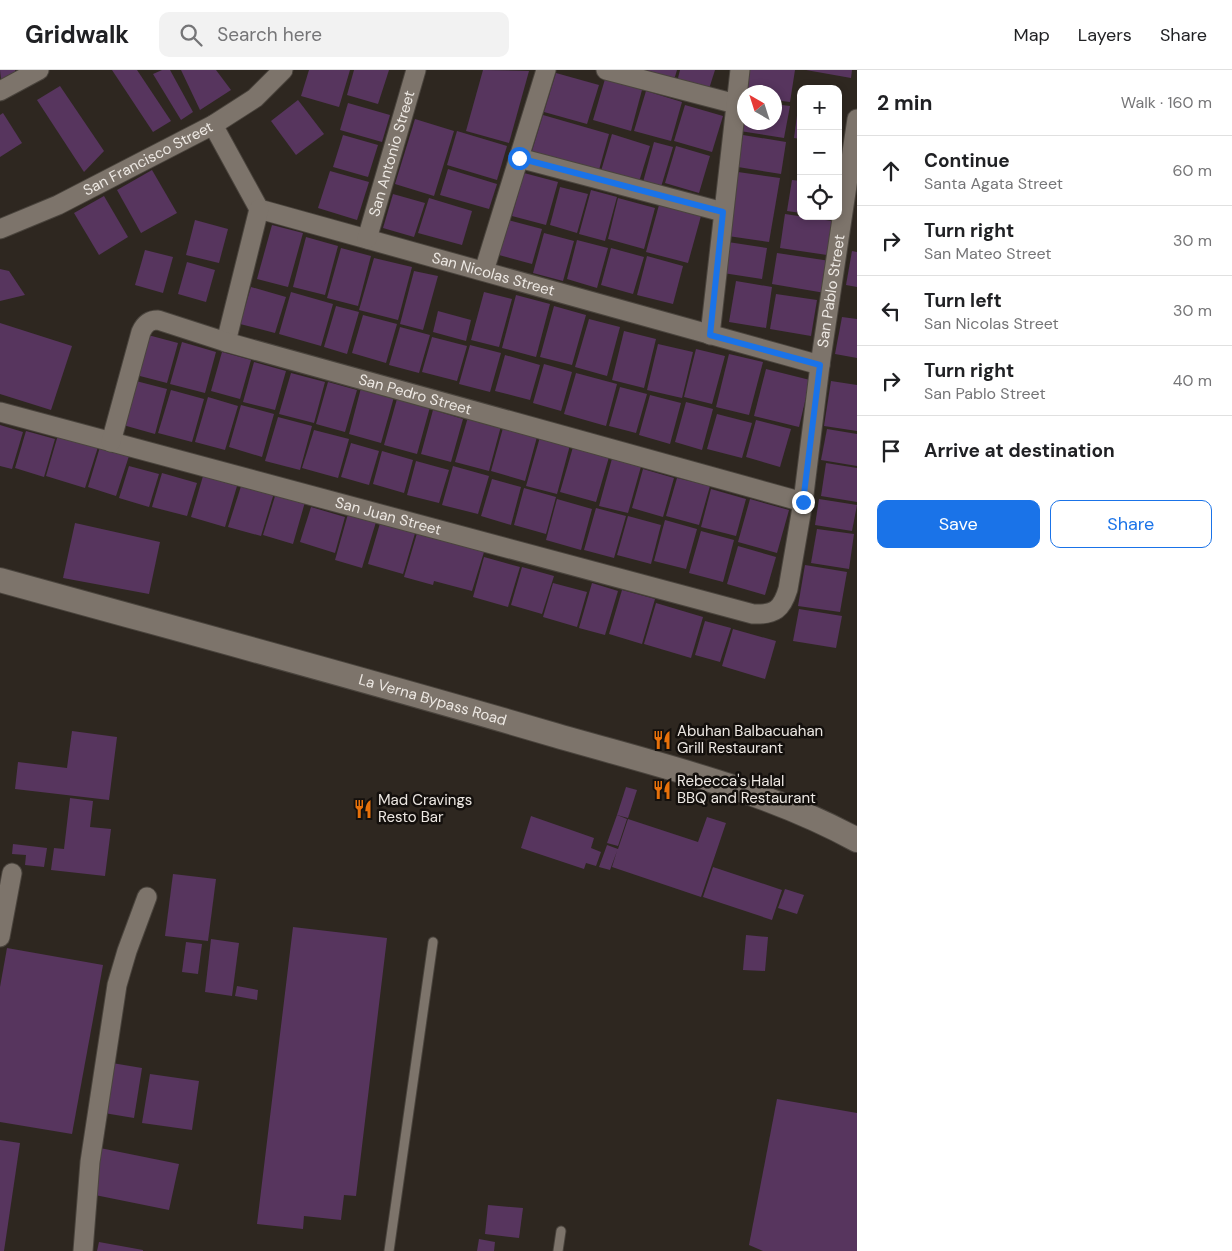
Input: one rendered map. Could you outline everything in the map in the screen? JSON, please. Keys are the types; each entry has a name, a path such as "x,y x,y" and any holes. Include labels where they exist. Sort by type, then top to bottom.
{"street":[{"path":"0,92 39,70"},
{"name":"San Francisco Street","path":"0,230 58,205 213,125 255,98 283,70"},
{"name":"San Antonio Street","path":"367,239 416,70"},
{"path":"484,271 546,70"},
{"path":"606,70 736,104"},
{"path":"710,335 740,70"},
{"name":"San Pablo Street","path":"777,610 784,601 788,589 803,502 820,365 857,119"},
{"path":"213,125 259,209 226,342"},
{"path":"519,158 723,212"},
{"name":"San Nicolas Street","path":"259,209 820,365"},
{"name":"San Pedro Street","path":"111,442 141,332 147,323 158,320 226,342 803,502"},
{"name":"San Juan Street","path":"0,412 753,614 766,615 777,610"},
{"name":"La Verna Bypass Road","path":"0,580 484,714 739,789 825,823 857,840"},
{"path":"0,937 12,873"},
{"path":"83,1251 90,1162 117,986 127,951 147,897"}],"lane":[{"path":"389,1251 433,942"},
{"path":"558,1251 561,1231"}],"building":[{"path":"0,70 15,70 16,74 1,79"},
{"path":"112,70 137,70 171,121 153,132"},
{"path":"162,70 170,70 193,112 181,120 153,74"},
{"path":"181,70 216,70 231,90 200,110"},
{"path":"309,70 350,70 339,107 301,96"},
{"path":"354,70 389,70 378,104 347,95"},
{"path":"483,70 529,71 509,143 466,131"},
{"path":"640,70 677,70 674,80"},
{"path":"680,70 715,70 708,92 677,82"},
{"path":"750,70 795,70 790,102 782,101 782,85 748,85"},
{"path":"806,70 852,70 851,78"},
{"path":"556,73 599,85 587,124 544,112"},
{"path":"605,79 642,90 631,131 593,120"},
{"path":"60,86 104,151 84,172 37,100"},
{"path":"646,91 682,102 671,141 634,131"},
{"path":"298,100 324,134 296,155 271,121"},
{"path":"348,103 390,115 382,142 340,130"},
{"path":"685,105 723,116 712,152 674,141"},
{"path":"782,105 790,106 784,138 740,131 782,130"},
{"path":"3,113 22,143 0,157 0,115"},
{"path":"543,115 609,134 599,170 532,151"},
{"path":"797,116 797,138 794,138"},
{"path":"415,119 454,131 434,196 395,184"},
{"path":"457,131 507,146 497,180 447,165"},
{"path":"612,134 650,146 639,182 601,171"},
{"path":"343,135 378,145 368,177 333,167"},
{"path":"743,135 786,142 781,174 738,167"},
{"path":"654,142 673,147 661,187 643,182"},
{"path":"676,146 710,156 699,193 665,183"},
{"path":"448,169 497,184 489,209 440,195"},
{"path":"152,170 177,213 141,233 117,190"},
{"path":"330,171 369,182 357,220 318,208"},
{"path":"738,172 780,178 769,242 728,236"},
{"path":"524,173 558,182 546,225 512,216"},
{"path":"792,180 797,181 797,212 787,211"},
{"path":"560,187 588,194 577,233 550,225"},
{"path":"591,190 617,197 605,241 579,234"},
{"path":"393,194 425,203 414,237 383,228"},
{"path":"104,196 128,237 99,255 74,213"},
{"path":"429,198 472,211 462,245 418,233"},
{"path":"618,198 655,208 644,249 608,239"},
{"path":"659,205 701,216 688,263 646,252"},
{"path":"785,214 797,216 797,220 832,221 827,255 780,248"},
{"path":"195,220 228,229 219,263 186,255"},
{"path":"508,220 542,229 532,264 499,255"},
{"path":"272,225 303,233 288,287 257,279"},
{"path":"544,233 574,241 563,281 533,273"},
{"path":"306,237 338,246 325,295 293,287"},
{"path":"577,240 608,248 597,288 567,279"},
{"path":"728,242 767,248 762,279 723,273"},
{"path":"341,248 371,256 358,306 327,298"},
{"path":"611,248 644,257 633,294 601,285"},
{"path":"145,250 173,257 163,293 135,285"},
{"path":"852,251 857,252 857,287 846,285"},
{"path":"777,253 830,261 825,293 772,284"},
{"path":"647,256 683,266 673,304 637,295"},
{"path":"374,258 412,267 398,320 359,310"},
{"path":"187,262 215,270 206,302 178,294"},
{"path":"0,269 9,271 25,295 0,301"},
{"path":"414,271 438,276 423,330 400,324"},
{"path":"736,281 772,287 766,328 729,322"},
{"path":"251,287 286,297 275,333 240,324"},
{"path":"291,292 333,304 321,346 279,334"},
{"path":"484,292 512,299 499,347 471,340"},
{"path":"776,294 817,300 811,336 770,329"},
{"path":"516,295 550,304 536,357 502,348"},
{"path":"336,306 359,312 347,354 324,347"},
{"path":"554,306 586,315 572,365 540,357"},
{"path":"438,311 471,320 466,341 433,332"},
{"path":"363,315 397,324 386,363 352,353"},
{"path":"842,317 857,319 857,358 835,354"},
{"path":"589,319 620,327 607,376 575,367"},
{"path":"0,323 72,346 51,410 0,394"},
{"path":"400,327 430,335 419,373 389,365"},
{"path":"624,331 656,339 644,388 612,380"},
{"path":"148,335 178,343 167,383 136,375"},
{"path":"432,337 467,346 457,381 422,372"},
{"path":"182,342 216,352 205,393 170,384"},
{"path":"658,344 693,352 682,398 647,390"},
{"path":"470,345 501,353 490,392 459,384"},
{"path":"696,349 725,356 712,404 684,397"},
{"path":"222,352 251,360 240,399 211,391"},
{"path":"729,354 763,362 749,415 716,407"},
{"path":"505,355 540,365 530,400 495,391"},
{"path":"254,362 286,371 275,410 243,402"},
{"path":"544,364 572,372 561,411 533,403"},
{"path":"766,369 810,380 799,427 754,416"},
{"path":"291,373 325,382 314,423 279,414"},
{"path":"576,373 617,384 606,426 564,414"},
{"path":"136,381 167,389 155,434 123,425"},
{"path":"831,381 857,385 857,431 824,426"},
{"path":"328,382 357,390 345,432 316,424"},
{"path":"620,387 647,394 636,433 609,426"},
{"path":"361,388 394,397 381,443 349,434"},
{"path":"171,390 204,399 192,442 158,433"},
{"path":"650,395 681,403 670,444 639,435"},
{"path":"208,397 238,406 225,450 195,442"},
{"path":"397,399 430,407 417,454 384,445"},
{"path":"686,402 713,409 702,450 675,442"},
{"path":"241,405 274,414 262,457 229,447"},
{"path":"433,410 463,419 451,462 421,454"},
{"path":"717,414 752,423 742,458 707,449"},
{"path":"278,417 312,426 300,470 265,461"},
{"path":"468,417 501,426 489,471 455,462"},
{"path":"756,420 791,429 780,467 746,457"},
{"path":"0,425 23,432 12,469 0,466"},
{"path":"503,428 537,437 525,481 491,471"},
{"path":"827,429 857,434 857,466 821,460"},
{"path":"314,430 349,439 338,478 302,468"},
{"path":"26,431 55,439 44,477 15,468"},
{"path":"58,435 98,447 85,488 46,476"},
{"path":"540,437 570,445 557,494 526,486"},
{"path":"351,443 379,451 369,485 341,477"},
{"path":"100,447 129,456 116,496 88,487"},
{"path":"573,447 609,457 596,502 560,492"},
{"path":"382,451 413,460 404,493 373,484"},
{"path":"613,455 642,463 628,513 599,506"},
{"path":"416,461 449,470 439,503 407,495"},
{"path":"826,463 857,468 857,502 821,496"},
{"path":"129,466 159,474 149,507 119,498"},
{"path":"453,466 489,476 478,514 442,505"},
{"path":"643,469 674,478 663,517 632,508"},
{"path":"162,473 197,483 187,516 152,507"},
{"path":"203,476 237,486 225,527 191,517"},
{"path":"677,478 710,486 699,525 666,516"},
{"path":"492,479 521,487 511,525 481,516"},
{"path":"242,483 274,493 261,536 228,527"},
{"path":"524,488 556,497 546,534 514,525"},
{"path":"711,489 746,499 736,536 701,527"},
{"path":"276,493 305,502 293,544 263,535"},
{"path":"557,499 592,509 581,550 546,540"},
{"path":"750,499 789,510 777,553 738,542"},
{"path":"819,499 857,505 852,531 815,525"},
{"path":"311,507 345,517 335,553 300,542"},
{"path":"596,508 626,516 614,558 584,550"},
{"path":"348,514 376,522 362,568 335,560"},
{"path":"628,516 661,525 651,564 617,555"},
{"path":"381,520 416,530 403,574 368,564"},
{"path":"665,520 697,529 686,569 654,561"},
{"path":"75,523 160,542 149,594 63,578"},
{"path":"817,529 854,534 849,569 811,563"},
{"path":"418,530 446,541 484,552 472,591 434,581 433,585 404,577"},
{"path":"701,531 734,540 723,582 689,573"},
{"path":"738,546 776,557 765,595 727,584"},
{"path":"484,557 520,567 508,607 473,597"},
{"path":"805,565 847,572 840,612 798,606"},
{"path":"522,567 554,576 542,614 511,605"},
{"path":"553,583 587,592 577,627 543,617"},
{"path":"592,583 618,591 605,635 579,628"},
{"path":"622,590 655,599 642,644 609,634"},
{"path":"656,603 703,617 691,658 644,644"},
{"path":"799,609 842,616 836,648 793,641"},
{"path":"705,621 731,628 720,662 695,655"},
{"path":"733,629 776,641 765,679 722,666"},
{"path":"72,731 117,737 109,800 15,789 18,762 67,768"},
{"path":"626,787 637,790 628,818 617,815"},
{"path":"70,798 93,801 90,827 111,829 105,876 51,870 54,848 64,849"},
{"path":"617,815 627,819 618,846 607,843"},
{"path":"531,816 594,838 591,848 601,852 596,866 586,863 584,869 521,848"},
{"path":"707,817 726,823 701,897 612,867 617,851 610,870 599,867 607,845 618,849 628,819 698,842"},
{"path":"13,844 47,848 44,867 25,865 26,855 12,854"},
{"path":"713,867 782,890 772,920 703,897"},
{"path":"173,874 216,879 208,941 165,936"},
{"path":"785,889 804,895 797,914 778,908"},
{"path":"293,927 387,938 356,1196 344,1195 341,1220 304,1216 303,1229 257,1224"},
{"path":"746,935 768,937 765,971 743,970"},
{"path":"211,939 239,943 232,996 205,992"},
{"path":"186,942 202,944 198,974 182,972"},
{"path":"7,948 103,965 72,1134 0,1122 0,987"},
{"path":"237,986 258,990 257,1000 235,996"},
{"path":"112,1063 142,1068 134,1118 104,1113"},
{"path":"150,1074 199,1081 192,1130 142,1123"},
{"path":"777,1099 857,1113 857,1251 763,1251 749,1245"},
{"path":"0,1140 20,1143 4,1251 0,1251"},
{"path":"100,1148 179,1164 169,1210 90,1194"},
{"path":"488,1205 523,1208 519,1238 485,1234"},
{"path":"479,1239 495,1242 494,1251 477,1251"},
{"path":"99,1242 143,1250 143,1251 97,1251"}],"place":[{"name":"Abuhan Balbacuahan Grill Restaurant","path":"662,740"},
{"name":"Rebecca's Halal BBQ and Restaurant","path":"662,790"},
{"name":"Mad Cravings Resto Bar","path":"363,809"}],"route":[{"path":"519,158 723,212 710,335 820,365 803,502"}]}
